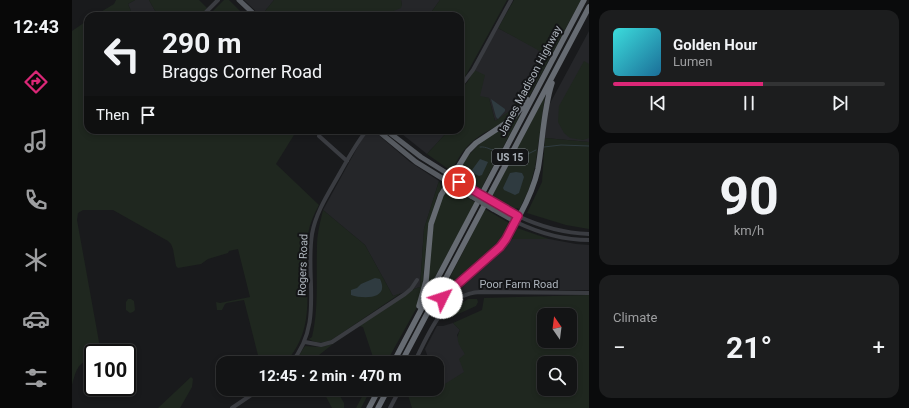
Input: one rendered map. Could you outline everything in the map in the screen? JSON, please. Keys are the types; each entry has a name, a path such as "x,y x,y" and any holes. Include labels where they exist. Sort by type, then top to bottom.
{"highway":[{"name":"James Madison Highway","path":"397,356 584,0"},
{"name":"James Madison Highway","path":"405,356 589,7"},
{"path":"431,307 492,255 506,239 517,219 530,191 537,170 546,106 556,69"},
{"path":"410,330 425,287 433,217 438,202 451,177 464,156 472,147 481,139 502,126 518,112 544,76"},
{"path":"369,408 375,396"},
{"path":"378,408 384,396"}],"main road":[{"path":"240,0 252,12"},
{"path":"382,134 407,156 448,183 493,209 517,219"},
{"path":"391,134 444,173 496,203 517,219"},
{"path":"407,156 412,156 430,168 444,173"}],"street":[{"path":"206,12 218,0"},
{"path":"464,82 473,70 511,0"},
{"name":"Rogers Road","path":"296,356 305,342 310,327 311,247 314,227 321,207 364,134"},
{"path":"319,136 347,161"},
{"path":"517,219 554,230 589,234"},
{"path":"517,219 538,232 556,237 589,240"},
{"path":"305,342 321,345 332,342 405,294 411,289 417,280"},
{"name":"Poor Farm Road","path":"418,356 441,313 452,302 464,295 479,292 589,293"},
{"path":"232,408 250,396"},
{"path":"390,408 396,396"}],"shaded area":[{"path":"116,0 135,0 128,4 131,12 101,12 114,4"},
{"path":"135,0 149,0 156,12 131,12 128,4"},
{"path":"149,0 199,0 207,8 204,12 156,12"},
{"path":"224,0 229,0 241,12 212,12"},
{"path":"244,0 274,0 264,12 257,12"},
{"path":"274,0 401,0 402,5 401,8 391,12 264,12"},
{"path":"401,0 440,0 432,12 384,12 402,5"},
{"path":"440,0 507,0 464,78 464,12 432,11"},
{"path":"514,0 581,0 530,95 512,116 469,144 460,155 451,171 427,154 445,134 464,134 464,86 474,70 485,75 480,96 489,98 495,121 511,110 545,54 498,28"},
{"path":"84,23 84,134 295,134 276,164 319,205 312,219 308,234 306,251 307,301 303,333 296,348 290,356 258,356 244,300 227,303 222,310 217,310 216,302 220,303 250,297 238,249 208,259 201,264 178,268 176,266 173,249 168,241 113,210 83,210 78,213 77,220 99,344 84,344 84,362 76,371 72,385 72,31"},
{"path":"498,28 545,53 511,111 495,121 489,98 480,97 474,70"},
{"path":"589,31 589,142 545,138 547,109"},
{"path":"584,61 589,64 589,138 583,140 570,138 564,133 558,122 559,106"},
{"path":"545,96 535,167 529,189 519,210 518,208 514,209 492,196"},
{"path":"491,99 505,109 498,119 496,117"},
{"path":"518,114 520,115 481,189 455,174 468,155"},
{"path":"366,134 377,134 410,162 439,181 424,229 420,287 393,296 365,245 323,210"},
{"path":"402,134 445,134 427,154"},
{"path":"545,138 589,142 589,229 566,225 527,213 542,182"},
{"path":"480,159 488,162 482,175 479,176 473,173 472,170"},
{"path":"510,173 522,173 524,177 519,193 515,195 504,190 503,188"},
{"path":"439,181 442,188 437,196 428,227 422,291 416,309 390,356 373,356 363,327 359,326 414,289 420,287 424,229"},
{"path":"447,188 452,189 475,202 425,296 434,222 439,204"},
{"path":"485,209 511,224 506,234 490,253 441,295"},
{"path":"323,210 365,245 393,296 401,293 333,339 315,342 309,339 312,337 316,315 317,242"},
{"path":"517,228 549,239 512,239"},
{"path":"512,239 549,239 589,245 589,290 472,291 447,300 500,253"},
{"path":"375,278 380,279 382,286 381,291 378,294 368,297 351,295 351,290"},
{"path":"589,295 589,408 412,408 408,396 444,396 444,384 464,372 459,359 465,354 458,342 460,330 453,323 482,310 484,298"},
{"path":"128,299 134,301 135,310 130,313 126,310 126,302"},
{"path":"468,299 477,299 478,302 476,306 444,319 446,313"},
{"path":"453,323 460,330 457,335 465,354 465,372 444,385 444,356 428,356 425,349 437,326"},
{"path":"333,344 320,356 299,356 305,346 320,347"},
{"path":"191,377 193,379 192,387 180,408 158,408"},
{"path":"326,396 340,396 344,403 344,408 332,408"},
{"path":"362,396 367,396 361,408 356,408"}],"waterway":[{"path":"544,147 561,145 589,146"},
{"path":"480,147 498,151"},
{"path":"516,157 522,157 536,150"}],"route":[{"path":"442,298 500,247 511,231 518,216 459,182"}]}
